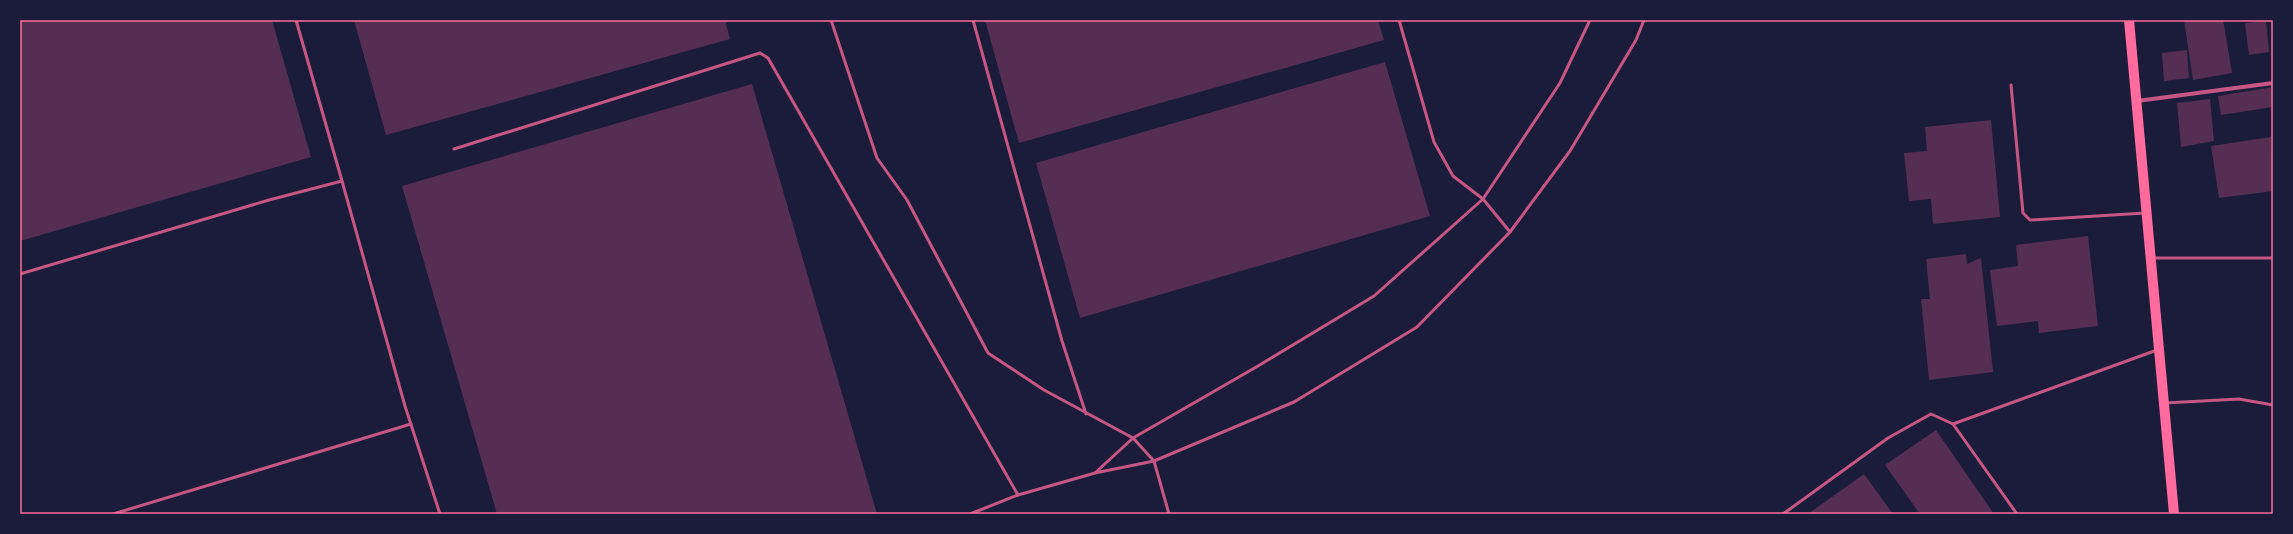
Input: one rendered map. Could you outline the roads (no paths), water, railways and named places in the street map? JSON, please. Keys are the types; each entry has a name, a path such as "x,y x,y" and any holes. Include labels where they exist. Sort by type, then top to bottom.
{"main road":[{"path":"2129,20 2174,514"}],"street":[{"path":"2136,101 2273,83"}],"lane":[{"path":"296,20 411,424 440,514"},
{"path":"831,20 877,158 907,200 988,353 1044,390 1133,438 1154,461 1169,514"},
{"path":"974,20 1062,341 1086,414"},
{"path":"1399,20 1434,142 1453,176 1483,199 1510,232"},
{"path":"1095,473 1133,438 1258,366 1374,296 1483,199 1560,82 1590,20"},
{"path":"970,514 1018,495 1095,473 1154,461 1294,402 1417,327 1510,232 1570,151 1636,40 1644,20"},
{"path":"454,149 760,53 768,58 1018,495"},
{"path":"2011,85 2023,213 2030,220 2146,213"},
{"path":"20,274 269,200 342,181"},
{"path":"2150,258 2273,258"},
{"path":"1954,424 2159,349"},
{"path":"2164,404 2239,399 2273,405"},
{"path":"1783,514 1888,438 1931,414 1954,424 2017,514"},
{"path":"113,514 411,424"}]}
